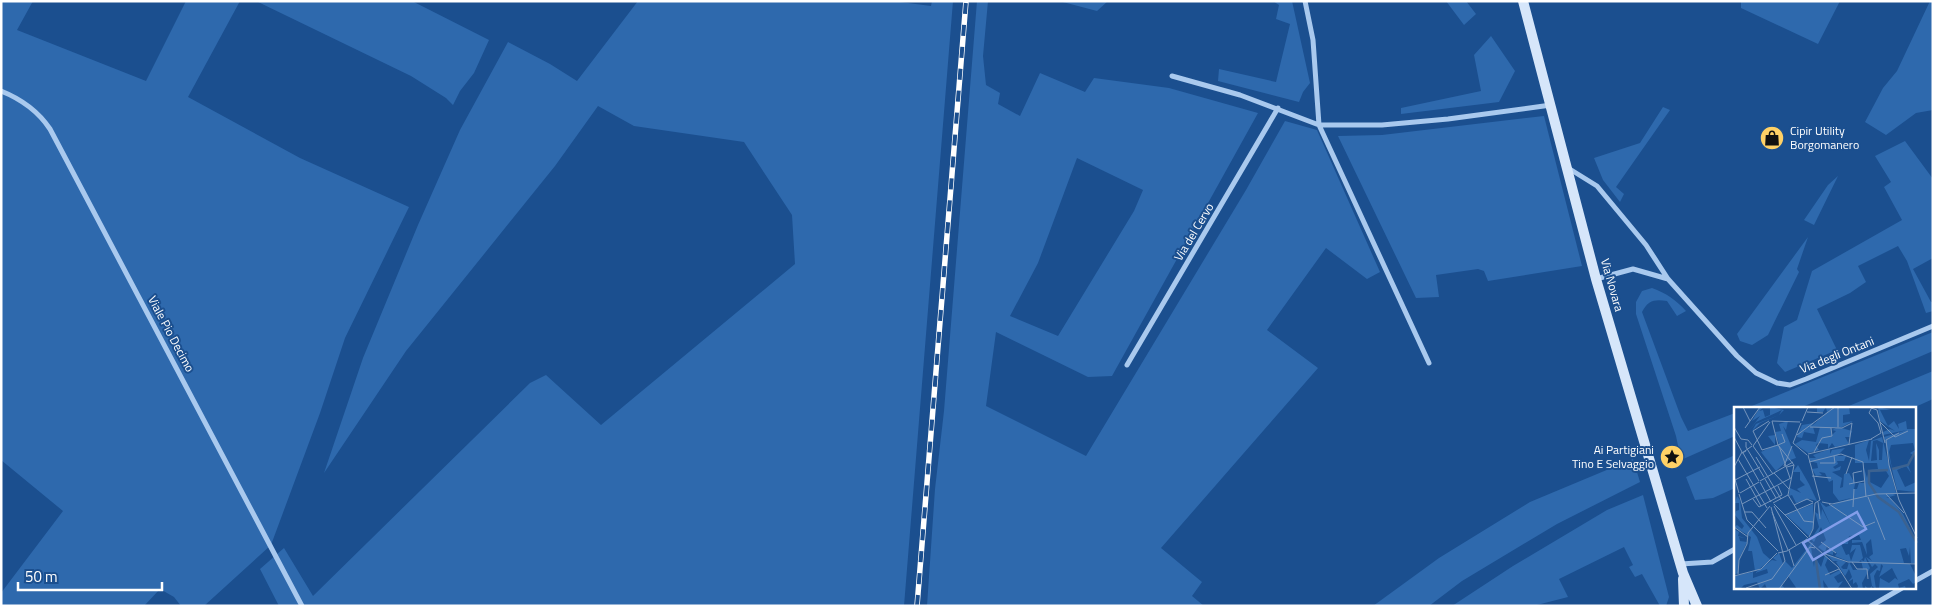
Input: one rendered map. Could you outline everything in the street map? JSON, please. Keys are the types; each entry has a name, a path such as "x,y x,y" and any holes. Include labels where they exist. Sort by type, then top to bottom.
{"main road":[{"name":"Via Novara","path":"1524,1 1596,279 1682,569 1697,606"},
{"name":"Via Novara","path":"1682,569 1684,606"}],"street":[{"path":"1305,1 1313,40 1319,125 1429,363"},
{"path":"1172,76 1240,95 1319,125 1382,125 1448,119 1552,105"},
{"name":"Viale Pio Decimo","path":"1,91 14,96 32,109 41,116 50,129 302,606"},
{"name":"Via del Cervo","path":"1127,365 1278,108"},
{"name":"Via degli Ontani","path":"1568,168 1597,186 1646,245 1668,278 1736,356 1756,373 1777,383 1790,385 1933,326"},
{"path":"1596,279 1633,270 1668,278"},
{"path":"1682,569 1712,562 1734,550"},
{"path":"1916,580 1933,571"},
{"path":"1871,606 1899,590"}],"shaded area":[{"path":"1,1 33,1 17,30 146,81 186,1 240,1 188,97 300,158 409,207 345,338 320,413 271,545 204,606 181,606 174,597 160,589 144,606 1,606 1,593 63,511 1,460"},
{"path":"256,1 412,1 489,40 474,73 460,91 453,105 446,98 411,76"},
{"path":"638,1 893,1 931,6 932,1 953,1 904,606 279,606 260,569 284,548 313,596 530,383 546,375 601,425 795,264 792,215 744,142 634,126 598,106 555,166 406,351 324,473 363,358 418,225 460,130 508,42 550,64 577,81"},
{"path":"977,1 988,1 983,56 986,85 1000,93 998,104 1020,116 1040,73 1085,92 1094,78 1169,88 1258,113 1112,376 1088,377 996,332 986,406 1086,456 1246,190 1285,121 1317,130 1380,272 1367,279 1326,248 1267,330 1318,368 1161,548 1202,582 1192,596 1204,606 927,606 935,489 944,411","holes":["1077,158 1143,190 1134,211 1058,336 1010,316 1038,263"]},
{"path":"1059,1 1108,1 1097,11"},
{"path":"1273,1 1292,1 1310,83 1303,92 1299,102 1218,81 1219,69 1276,82 1290,24 1276,19 1279,5"},
{"path":"1446,1 1466,1 1476,14 1464,25"},
{"path":"1741,1 1840,1 1818,44 1741,8"},
{"path":"1930,1 1933,1 1933,110 1916,113 1886,135 1865,122 1883,88 1897,71"},
{"path":"1491,36 1515,71 1499,102 1401,114 1401,108 1481,91 1474,55"},
{"path":"1663,107 1670,110 1616,187 1624,194 1620,202 1603,180 1594,158 1640,143"},
{"path":"1544,116 1582,266 1488,281 1484,271 1478,269 1436,275 1439,297 1416,298 1338,136 1382,135"},
{"path":"1905,141 1933,179 1933,258 1913,269 1931,302 1933,302 1933,311 1926,313 1907,261 1898,246 1858,266 1866,282 1850,293 1817,309 1837,350 1785,372 1777,363 1784,327 1797,320 1812,271 1902,220 1884,187 1891,182 1875,156"},
{"path":"1838,176 1814,225 1804,220 1828,185"},
{"path":"1808,237 1797,269 1799,272 1768,335 1752,345 1740,341 1737,334"},
{"path":"1652,288 1662,292 1686,311 1677,316 1667,301 1659,300 1649,303 1642,312 1688,431 1734,413 1734,436 1681,460 1676,436 1636,314 1636,302 1642,291"},
{"path":"1933,332 1933,351 1802,407 1749,407"},
{"path":"1933,371 1933,399 1915,407 1846,407"},
{"path":"1734,455 1734,488 1713,498 1695,500 1686,477"},
{"path":"1633,459 1640,482 1557,524 1462,581 1429,606 1373,606 1439,558 1530,502"},
{"path":"1643,495 1669,597 1666,606 1660,606 1642,574 1635,577 1629,567 1633,565 1624,547 1559,579 1568,597 1533,606 1452,606 1513,566 1607,510"}],"railway":[{"path":"917,606 966,1"}],"place":[{"name":"Cipir Utility Borgomanero","path":"1772,138"},
{"name":"Ai Partigiani Tino E Selvaggio","path":"1672,457"}]}
